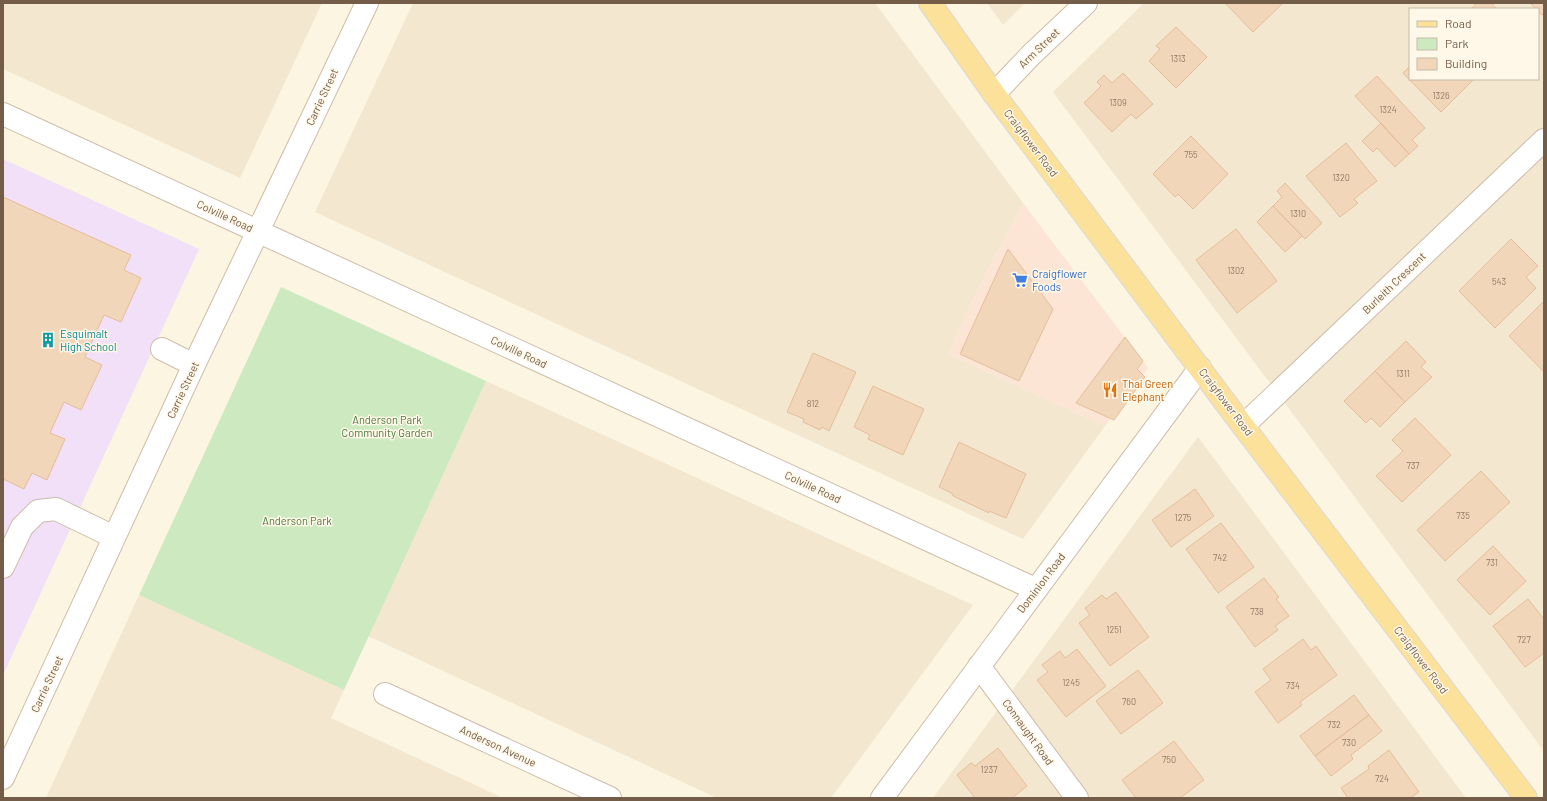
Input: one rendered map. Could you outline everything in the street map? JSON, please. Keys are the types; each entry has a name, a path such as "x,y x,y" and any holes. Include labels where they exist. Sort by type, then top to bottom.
{"main road":[{"name":"Craigflower Road","path":"930,3 994,94 1243,426 1526,798"}],"street":[{"name":"Carrie Street","path":"3,778 194,365 259,232 367,3"},
{"name":"Arm Street","path":"994,94 1031,55 1086,3"},
{"name":"Colville Road","path":"3,114 1035,589"},
{"name":"Burleith Crescent","path":"1243,426 1543,143"},
{"path":"162,350 194,365"},
{"name":"Dominion Road","path":"882,798 1035,589 1200,368"},
{"path":"3,567 22,527 38,511 56,509 114,537"},
{"name":"Connaught Road","path":"979,666 1077,798"},
{"name":"Anderson Avenue","path":"385,694 610,798"}],"shaded area":[{"path":"3,3 322,3 240,178 3,69"},
{"path":"413,3 875,3 1023,203 977,291 948,354 1105,426 1023,539 315,212"},
{"path":"987,3 1025,3 1003,25"},
{"path":"1144,3 1544,3 1544,751 1053,92"},
{"path":"3,159 199,249 3,675"},
{"path":"1023,203 1148,368 1105,426 948,354 977,291"},
{"path":"486,381 973,605 831,798 717,798 368,636"},
{"path":"1198,437 1466,798 933,798"},
{"path":"139,595 344,690 331,718 503,798 46,798"}],"green space":[{"name":"Anderson Park","path":"281,287 486,381 344,690 139,595"}],"building":[{"path":"1225,3 1283,3 1253,32"},
{"path":"1477,3 1491,3 1496,8 1472,8"},
{"path":"1530,3 1544,3 1544,13 1542,15 1539,12 1539,8 1535,8"},
{"path":"1176,27 1207,57 1176,88 1149,61 1160,49 1156,46"},
{"path":"1409,67 1409,79 1403,73"},
{"path":"1123,73 1153,104 1136,119 1131,114 1112,132 1084,103 1101,86 1097,82 1104,75 1112,83"},
{"path":"1377,76 1425,128 1412,140 1418,146 1409,154 1355,96"},
{"path":"1410,80 1473,80 1441,112"},
{"path":"1381,123 1409,154 1395,167 1377,148 1373,152 1362,141"},
{"path":"1191,136 1228,174 1193,209 1178,194 1175,197 1153,174"},
{"path":"1346,143 1377,181 1354,199 1358,203 1340,217 1306,176"},
{"path":"1285,183 1322,223 1305,239 1273,206 1282,197 1277,191"},
{"name":"Esquimalt High School","path":"3,197 131,255 124,270 141,278 121,322 104,315 85,357 102,365 81,410 64,402 50,433 65,439 47,480 32,473 24,489 3,479"},
{"path":"1273,206 1302,236 1285,252 1257,222"},
{"path":"1236,229 1277,281 1237,313 1196,260"},
{"path":"1511,239 1538,266 1526,277 1536,288 1495,328 1459,291"},
{"path":"1008,249 1053,309 1019,381 960,354"},
{"path":"1544,301 1544,372 1509,336"},
{"name":"Thai Green Elephant","path":"1125,337 1143,361 1137,369 1145,377 1114,420 1076,403"},
{"path":"1406,341 1426,362 1421,367 1432,377 1405,402 1375,371"},
{"path":"813,353 856,372 829,431 822,427 820,430 803,422 804,419 787,412"},
{"path":"1375,371 1405,402 1380,427 1371,418 1366,423 1344,401"},
{"path":"873,386 924,409 903,455 868,439 870,435 854,427"},
{"path":"1415,418 1451,455 1402,502 1376,476 1403,451 1392,440"},
{"path":"959,442 1026,474 1006,518 989,511 989,513 953,496 953,494 939,487"},
{"path":"1481,471 1510,502 1445,561 1417,530"},
{"path":"1195,489 1214,516 1171,547 1152,520"},
{"path":"1221,523 1254,567 1218,593 1186,549"},
{"path":"1493,546 1526,581 1490,615 1457,580"},
{"path":"1264,578 1279,597 1276,599 1289,616 1275,626 1278,630 1255,647 1226,607"},
{"path":"1116,592 1149,637 1110,666 1079,623 1090,615 1085,608 1102,595 1106,599"},
{"path":"1528,599 1544,619 1544,653 1525,667 1493,626"},
{"path":"1303,639 1311,650 1316,646 1337,675 1300,702 1302,705 1278,723 1255,692 1271,680 1263,669"},
{"path":"1077,649 1106,686 1066,717 1037,680 1048,672 1042,665 1060,651 1065,658"},
{"path":"1138,670 1163,703 1121,734 1096,701"},
{"path":"1354,695 1369,715 1315,756 1300,736"},
{"path":"1369,715 1382,731 1351,755 1353,759 1331,776 1315,756"},
{"path":"1174,741 1204,780 1180,798 1136,798 1122,780"},
{"path":"998,748 1027,786 1012,798 975,798 957,775 971,763 975,766"},
{"path":"1389,750 1419,792 1410,798 1348,798 1341,788 1369,769 1368,766"}],"place":[{"name":"Craigflower Foods","path":"1020,280"},
{"name":"Esquimalt High School","path":"48,340"},
{"name":"Thai Green Elephant","path":"1110,390"}],"park label":[{"name":"Anderson Park Community Garden","path":"387,426"}]}
